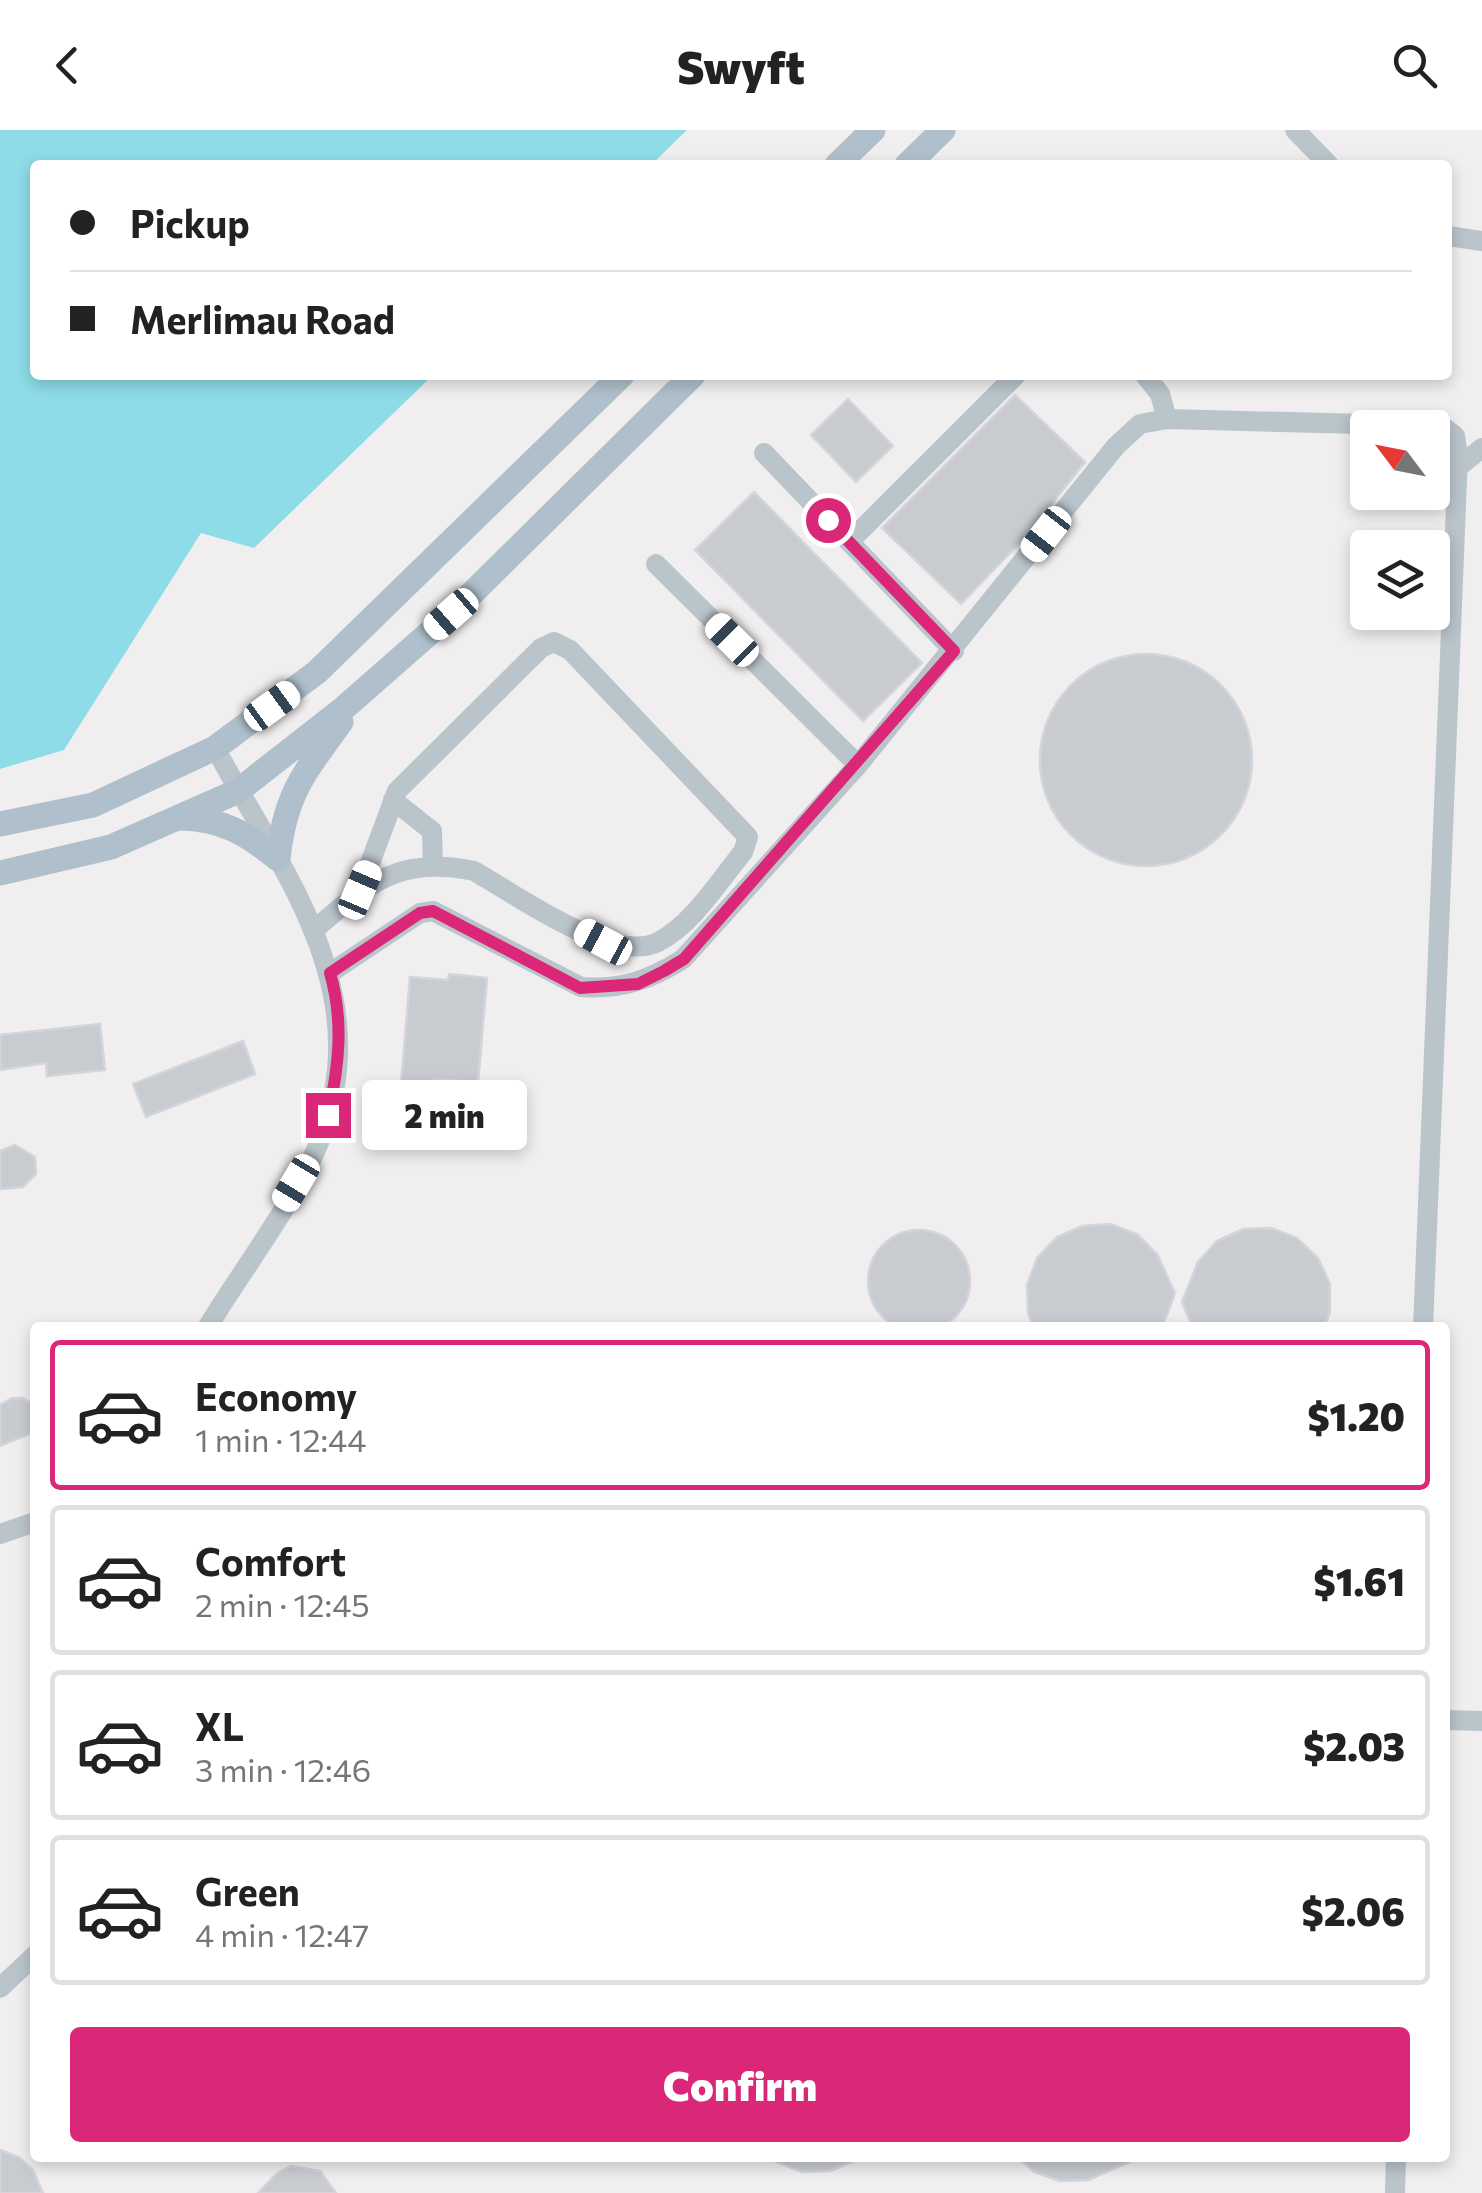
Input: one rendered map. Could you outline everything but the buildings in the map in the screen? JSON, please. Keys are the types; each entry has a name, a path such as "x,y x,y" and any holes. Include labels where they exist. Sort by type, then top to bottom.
{"main road":[{"path":"842,160 873,130"},
{"path":"912,160 942,130"},
{"path":"0,824 93,804 214,748 300,685 617,380"},
{"path":"0,873 111,847 238,791 330,720 451,614 689,380"},
{"path":"300,685 299,707 314,718 330,720"},
{"path":"278,860 284,810 298,782 361,694"},
{"path":"178,818 222,822 245,832 278,860"}],"street":[{"path":"1294,130 1324,160"},
{"path":"1452,237 1482,241"},
{"path":"849,542 1011,380"},
{"path":"1149,380 1160,394 1167,419"},
{"path":"330,973 420,913 433,911 580,988 638,984 684,959 858,766 1116,446 1140,424 1167,419 1442,426 1455,436 1457,468 1423,1322"},
{"path":"1457,468 1482,448"},
{"path":"764,453 954,651"},
{"path":"656,564 858,766"},
{"path":"312,930 360,890 387,874 433,867 474,871 603,942 632,948 655,944 679,928 744,852 748,837 559,642 541,648 405,780 393,800 360,890"},
{"path":"211,1322 314,1154 337,1073 339,1023 330,973 312,930 278,860 214,748"},
{"path":"393,800 432,831 433,867"},
{"path":"0,1534 30,1524"},
{"path":"1450,1720 1482,1721"},
{"path":"0,1988 30,1960"},
{"path":"1395,2193 1396,2162"}],"water":[{"path":"0,130 687,130 656,160 30,160 30,380 428,380 254,548 201,533 64,750 0,769"}],"route":[{"path":"328,1115 337,1073 339,1023 338,998 330,973 420,913 433,911 446,917 580,988 638,984 684,959 858,766 954,651 828,520"}]}
